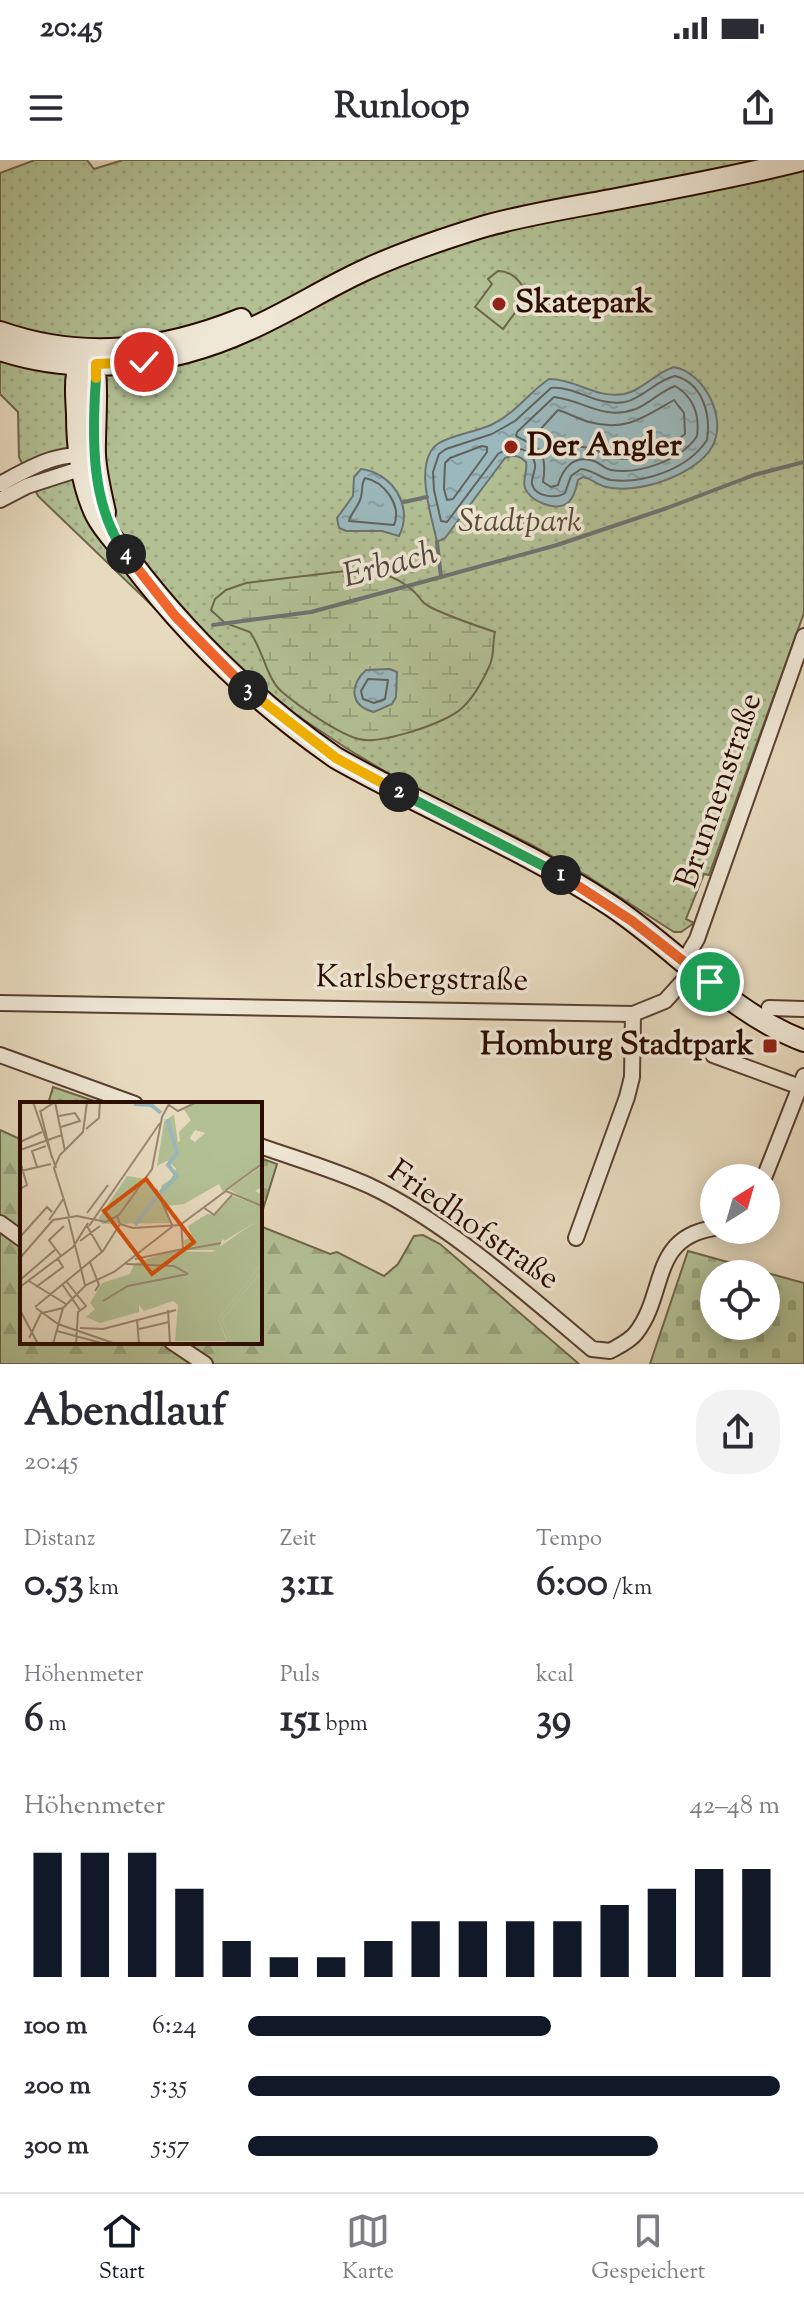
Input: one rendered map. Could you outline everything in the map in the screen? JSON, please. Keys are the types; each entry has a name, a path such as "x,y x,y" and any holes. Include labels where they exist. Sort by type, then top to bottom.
{"main road":[{"path":"0,350 36,361 88,360 189,337 446,239 524,216 740,176 803,160"},
{"path":"0,332 88,360"},
{"path":"88,360 85,461 117,542 175,616 240,683 336,758 578,885 632,921 755,1016 804,1041"}],"street":[{"path":"0,484 27,470 85,461"},
{"path":"0,500 85,461"},
{"name":"Brunnenstraße","path":"689,965 804,636"},
{"name":"Karlsbergstraße","path":"0,1003 633,1014 665,1001 676,991 689,965"},
{"path":"769,1008 804,1009"},
{"path":"576,1238 627,1097 632,1077 633,1014"},
{"path":"0,1055 129,1102"},
{"path":"713,1055 802,1081 769,1164"},
{"name":"Friedhofstraße","path":"262,1147 336,1172 419,1214 501,1273 601,1357 636,1333 672,1250 683,1238 700,1230"},
{"path":"0,1223 20,1238"},
{"path":"175,1344 205,1364"}],"green space":[{"name":"Stadtpark","path":"35,160 87,160 94,169 123,160 804,160 804,613 709,875 704,874 686,919 694,923 681,932 674,932 584,874 401,781 346,748 286,708 165,618 38,496 19,457 18,412 0,394 0,173"},
{"path":"498,271 513,275 528,295 503,329 475,307 492,284 488,279"},
{"path":"354,570 392,577 430,607 495,632 487,672 470,699 454,714 396,736 369,740 350,736 318,718 281,691 250,632 225,623 211,610 215,599 226,590 246,583"},
{"path":"53,1087 97,1102 49,1102"},
{"path":"0,1130 20,1139 20,1344 262,1344 262,1227 330,1254 337,1252 384,1276 398,1264 414,1236 423,1235 440,1244 579,1364 0,1364"},
{"path":"262,1159 277,1164 262,1213"},
{"path":"688,1251 721,1260 700,1260 700,1340 780,1340 780,1276 804,1283 804,1364 650,1364"}],"water":[{"path":"674,367 695,378 711,399 715,411 716,436 712,447 693,466 665,480 633,488 606,487 583,477 578,480 569,502 555,506 537,501 528,493 524,485 526,462 519,457 508,457 445,538 437,542 425,475 431,451 439,443 500,420 549,379 614,395 637,389"},
{"path":"361,469 383,477 398,493 404,514 399,536 382,531 346,531 339,528 337,518 353,496 354,477"},
{"path":"390,669 397,672 396,697 392,704 374,712 360,705 355,689 360,676 366,670"}],"waterway":[{"name":"Erbach","path":"213,625 311,612 441,577 557,545 754,475 804,462"},
{"path":"404,502 427,497"},
{"path":"437,542 441,577"}],"place":[{"name":"Skatepark","path":"499,304"},
{"name":"Der Angler","path":"511,447"},
{"name":"Homburg Stadtpark","path":"770,1046"}],"route":[{"path":"144,362 96,364 95,460 105,510 117,542 175,616 240,683 336,758 578,885 632,921 710,982"}]}
